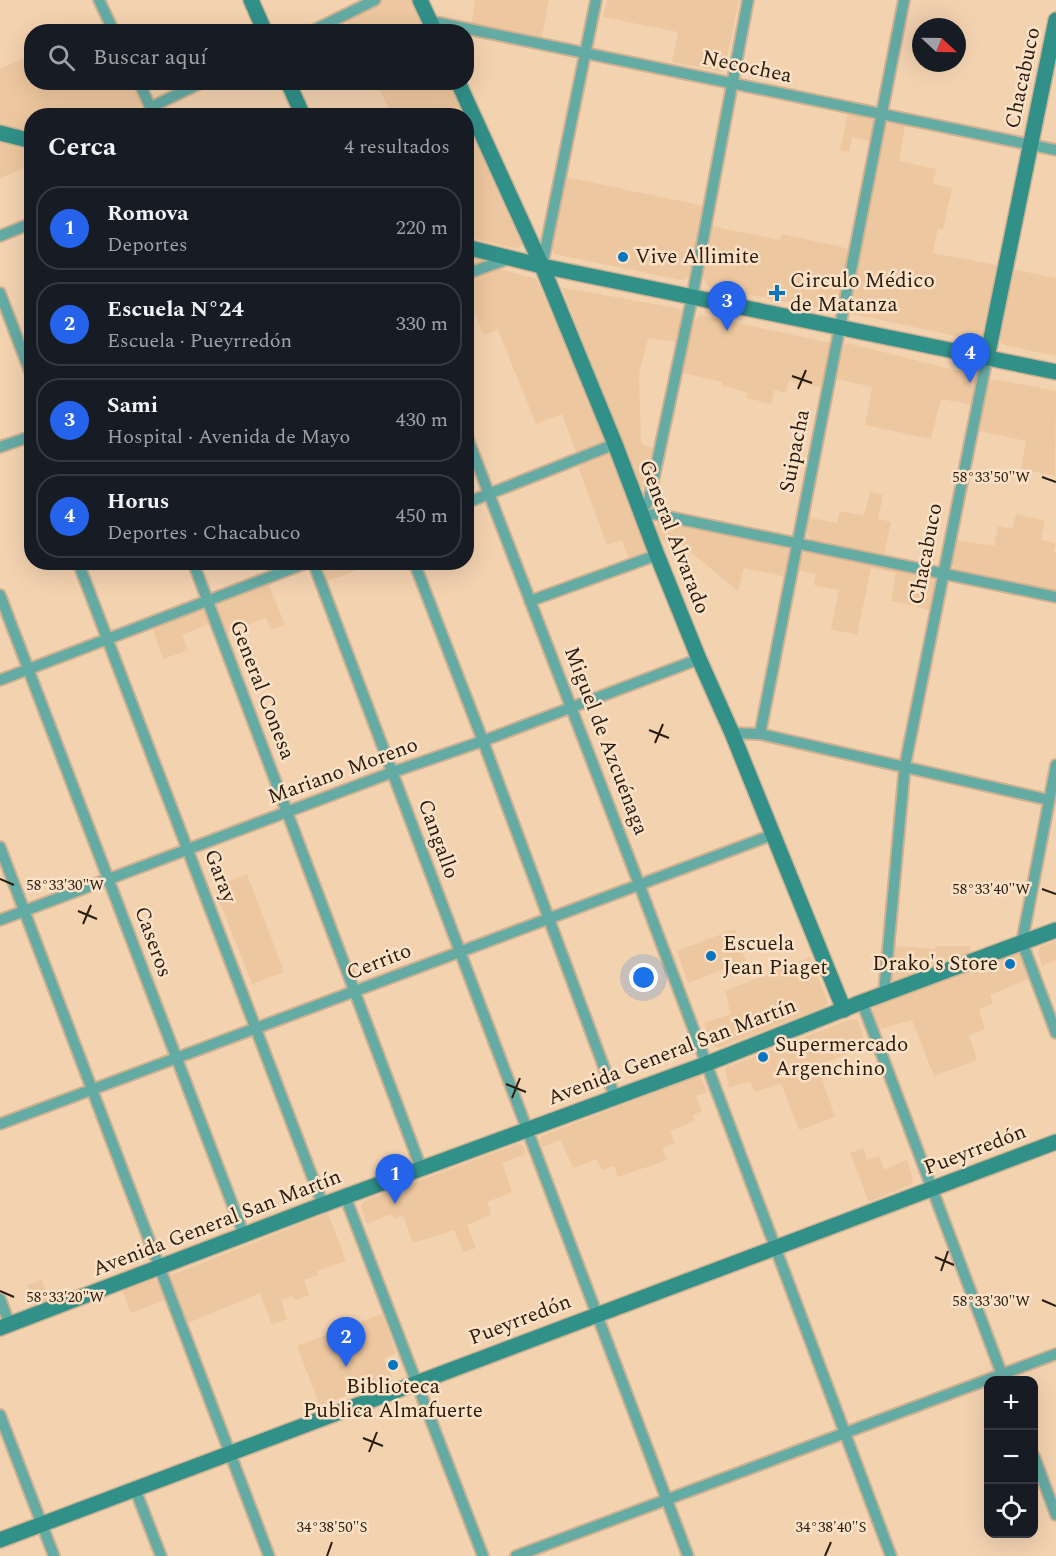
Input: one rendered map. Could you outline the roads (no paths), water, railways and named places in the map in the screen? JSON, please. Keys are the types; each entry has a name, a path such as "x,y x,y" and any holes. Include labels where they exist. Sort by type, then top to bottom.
{"street":[{"path":"99,0 110,24"},
{"path":"251,0 262,24"},
{"path":"326,24 375,0"},
{"path":"420,0 431,24"},
{"path":"542,266 596,0"},
{"path":"640,512 649,500 692,298 748,0"},
{"name":"Suipacha","path":"760,734 904,0"},
{"name":"Chacabuco","path":"884,994 904,765 1056,20"},
{"name":"Necochea","path":"474,33 586,53 1056,150"},
{"path":"143,90 151,108"},
{"path":"157,108 189,90"},
{"path":"292,90 299,108"},
{"name":"General Alvarado","path":"462,90 470,108"},
{"name":"General Alvarado","path":"474,117 542,266 699,659 732,733 844,1010"},
{"path":"0,133 24,139"},
{"path":"0,236 24,226"},
{"path":"474,249 692,298 1056,372"},
{"path":"474,271 511,258"},
{"path":"0,294 24,356"},
{"path":"0,447 24,438"},
{"path":"474,500 615,444"},
{"name":"Miguel de Azcuénaga","path":"474,455 639,884 891,1556"},
{"path":"640,512 1056,597"},
{"path":"530,601 657,555"},
{"name":"Garay","path":"81,570 323,1205"},
{"name":"General Conesa","path":"196,570 421,1168"},
{"path":"0,680 289,570"},
{"name":"Cangallo","path":"314,570 393,772 688,1556"},
{"path":"417,570 615,1097"},
{"name":"Caseros","path":"0,595 244,1235"},
{"name":"Mariano Moreno","path":"0,920 699,659"},
{"path":"732,733 760,734 904,765 1049,800"},
{"path":"1056,765 1022,942 1056,1033"},
{"name":"Cerrito","path":"0,1125 772,835"},
{"path":"0,847 269,1556"},
{"name":"Avenida General San Martín","path":"5,1327 345,1196 706,1064 862,1002 1056,930"},
{"path":"862,1002 1002,1376"},
{"name":"Pueyrredón","path":"0,1540 1056,1142"},
{"path":"345,1196 483,1556"},
{"path":"0,1299 5,1327"},
{"path":"1007,1376 1056,1354"},
{"path":"516,1556 844,1434 984,1385"},
{"path":"0,1415 54,1556"},
{"path":"1038,1467 1056,1515"},
{"path":"135,1489 161,1556"}],"place":[{"name":"Vive Allimite","path":"623,257"},
{"name":"Circulo Médico de Matanza","path":"777,293"},
{"name":"Sami","path":"727,331"},
{"name":"Horus","path":"970,383"},
{"name":"Escuela Jean Piaget","path":"711,956"},
{"name":"Drako's Store","path":"1010,964"},
{"name":"Supermercado Argenchino","path":"763,1057"},
{"name":"Romova","path":"395,1204"},
{"name":"Biblioteca Publica Almafuerte","path":"393,1365"},
{"name":"Escuela N°24","path":"346,1367"}]}
